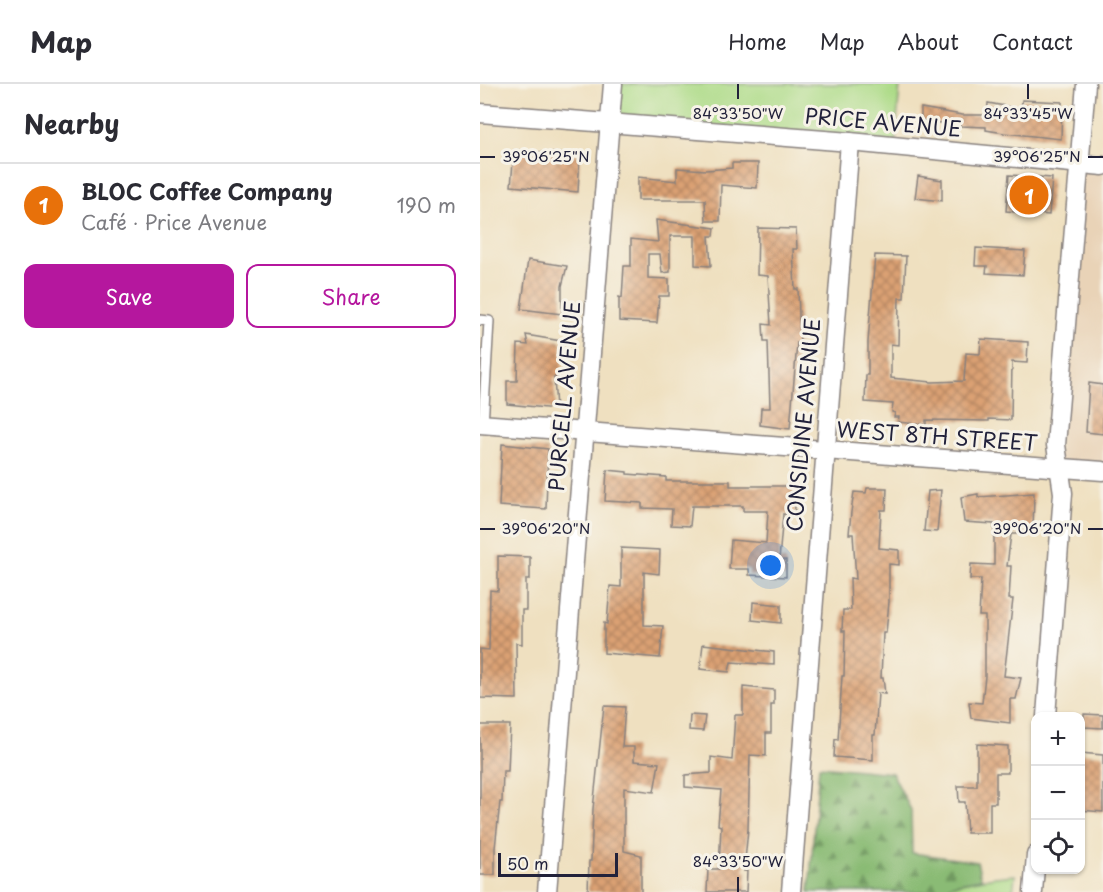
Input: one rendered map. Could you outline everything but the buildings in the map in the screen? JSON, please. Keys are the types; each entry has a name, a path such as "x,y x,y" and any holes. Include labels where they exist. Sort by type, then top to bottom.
{"street":[{"name":"PURCELL AVENUE","path":"547,892 613,84"},
{"path":"1046,712 1063,493 1056,445 1086,84"},
{"name":"PRICE AVENUE","path":"480,113 850,142 1103,165"},
{"name":"CONSIDINE AVENUE","path":"791,892 850,142"},
{"name":"WEST 8TH STREET","path":"482,424 825,452 1103,471"},
{"path":"1033,892 1034,874"}],"lane":[{"path":"480,320 489,321 482,424"}],"shaded area":[{"path":"1080,164 1103,166 1103,471 1058,467"}],"green space":[{"path":"613,84 900,84 895,146 610,123"},
{"path":"819,766 892,773 911,810 912,853 977,862 981,879 950,885 947,892 809,892"},
{"path":"1015,875 1013,892 947,892 950,885"}],"place":[{"name":"BLOC Coffee Company","path":"1029,195"}]}
